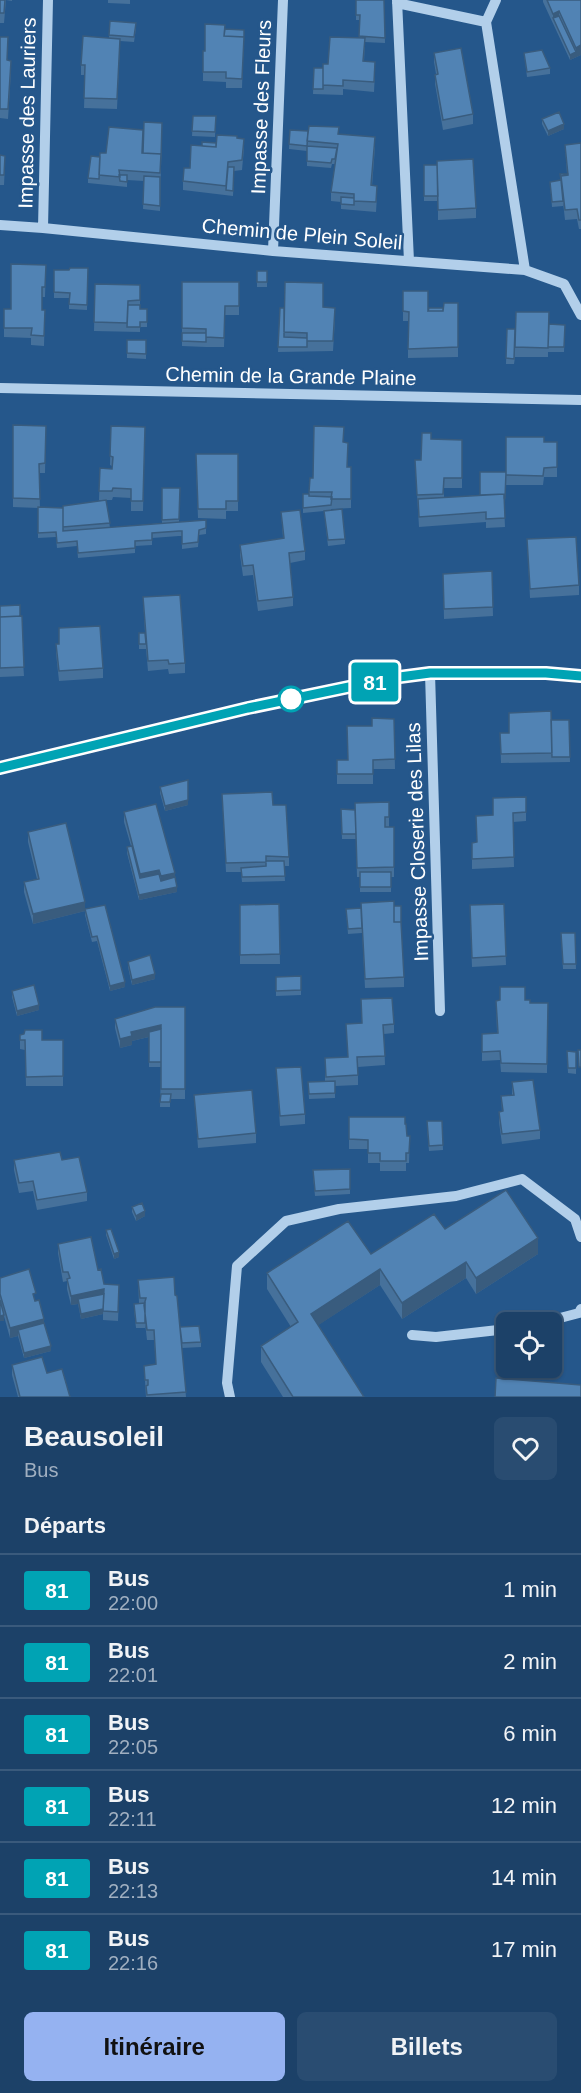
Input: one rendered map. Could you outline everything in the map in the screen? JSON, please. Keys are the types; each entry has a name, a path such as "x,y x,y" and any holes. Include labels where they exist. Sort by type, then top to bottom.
{"street":[{"name":"Impasse des Lauriers","path":"43,228 48,0"},
{"name":"Impasse des Fleurs","path":"273,251 283,0"},
{"path":"496,0 486,22 525,270"},
{"path":"409,261 397,2 486,22"},
{"name":"Chemin de Plein Soleil","path":"0,225 273,251 525,270 564,284 581,315"},
{"name":"Chemin de la Grande Plaine","path":"0,388 581,400"},
{"path":"0,768 291,699 430,673 546,673 581,676"},
{"name":"Impasse Closerie des Lilas","path":"430,673 440,1011"},
{"path":"230,1397 227,1383 237,1266 286,1221 339,1209 456,1196 522,1179 575,1219 581,1237"},
{"path":"562,1317 579,1313 581,1309"},
{"path":"412,1335 436,1337 496,1330"}],"building":[{"path":"0,0 5,0 4,13 0,13"},
{"path":"356,0 384,0 385,38 359,36 360,15 356,15"},
{"path":"547,0 581,0 581,45 576,48 559,11 553,14"},
{"path":"559,16 576,52 570,55 553,18"},
{"path":"110,21 136,23 134,37 109,35"},
{"path":"205,24 225,25 224,36 244,37 242,79 226,78 226,72 203,72"},
{"path":"225,29 244,30 244,37 224,36"},
{"path":"83,36 120,39 117,99 84,98 85,65 81,65"},
{"path":"0,37 8,37 7,60 11,61 8,109 0,109"},
{"path":"330,37 365,38 363,61 375,62 374,82 343,80 343,86 323,85 323,64 328,64"},
{"path":"461,48 473,114 443,120 435,75 438,74 434,53"},
{"path":"542,50 550,68 527,72 524,53"},
{"path":"314,68 323,68 323,89 313,89"},
{"path":"559,112 564,124 548,131 542,119"},
{"path":"193,116 216,116 215,132 192,131"},
{"path":"144,122 162,123 161,159 161,154 143,153"},
{"path":"309,126 339,127 338,134 375,137 371,185 377,186 376,202 354,201 354,194 331,192 338,144 307,141"},
{"path":"109,127 143,130 142,153 161,154 160,173 119,170 120,177 99,175 100,153 106,153"},
{"path":"290,130 308,131 307,146 289,144"},
{"path":"217,135 237,136 237,138 244,139 242,160 228,162 226,186 183,181 184,168 190,168 191,145 216,147"},
{"path":"202,142 216,143 216,147 202,146"},
{"path":"581,143 581,220 579,220 577,209 565,210 561,176 568,175 565,145"},
{"path":"307,146 337,148 335,159 332,159 331,163 307,161"},
{"path":"0,155 5,156 4,175 0,175"},
{"path":"91,156 100,157 99,179 88,178"},
{"path":"473,159 476,208 438,210 437,161"},
{"path":"424,165 437,165 438,196 424,196"},
{"path":"228,167 234,167 233,191 226,190"},
{"path":"119,175 127,175 127,182 120,181"},
{"path":"144,176 160,177 160,206 143,204"},
{"path":"561,180 563,201 552,202 550,182"},
{"path":"341,197 354,198 354,205 341,204"},
{"path":"11,264 46,265 45,287 42,287 42,310 45,310 44,336 31,335 32,328 4,328 4,309 11,309"},
{"path":"70,268 88,268 87,305 69,304 70,293 54,292 54,270 69,270"},
{"path":"257,271 267,271 267,282 257,282"},
{"path":"182,282 239,282 239,306 225,306 224,338 206,337 206,329 182,328"},
{"path":"285,282 323,283 323,307 335,308 333,341 307,341 307,333 284,332"},
{"path":"95,284 140,285 140,300 128,301 127,323 94,322"},
{"path":"403,291 428,291 428,311 443,311 444,303 458,303 458,347 408,349 409,312 403,311"},
{"path":"128,305 140,305 140,309 147,309 147,322 140,322 140,327 127,327"},
{"path":"280,308 284,308 284,337 307,338 307,347 278,347"},
{"path":"429,308 443,308 443,311 428,311"},
{"path":"516,312 549,312 548,348 515,347"},
{"path":"549,324 565,325 564,347 548,347"},
{"path":"507,329 515,329 514,359 506,358"},
{"path":"182,333 206,333 206,342 182,341"},
{"path":"127,340 146,340 146,354 127,353"},
{"path":"13,425 46,426 45,463 39,464 40,499 13,498"},
{"path":"111,426 145,427 143,501 131,501 131,489 113,488 112,491 99,491 100,468 112,469"},
{"path":"314,426 344,427 343,442 348,443 347,467 351,467 351,499 331,499 332,492 309,492 310,478 313,478"},
{"path":"422,433 431,433 431,439 462,440 462,478 444,478 443,494 417,495 415,460 421,460"},
{"path":"506,437 544,437 544,442 557,442 557,467 544,468 543,476 506,475"},
{"path":"196,454 238,454 238,501 226,501 226,509 198,509"},
{"path":"480,472 506,472 505,498 504,494 480,495"},
{"path":"162,488 180,488 179,519 162,520"},
{"path":"303,494 332,497 331,505 303,508"},
{"path":"504,494 505,518 486,519 486,512 419,517 418,499"},
{"path":"106,500 110,523 63,527 63,506"},
{"path":"38,507 63,508 63,531 206,520 206,528 199,530 198,542 182,544 182,531 152,533 152,540 135,541 135,548 78,553 77,541 57,543 56,532 38,533"},
{"path":"342,509 345,539 328,540 324,511"},
{"path":"300,510 305,551 289,553 293,597 258,601 253,565 243,566 240,545 284,538 281,512"},
{"path":"576,537 579,585 530,589 527,539"},
{"path":"492,571 493,607 444,609 443,574"},
{"path":"180,595 185,663 169,664 168,660 148,661 143,597"},
{"path":"20,605 20,616 0,617 0,606"},
{"path":"22,616 24,667 0,668 0,617"},
{"path":"100,626 103,668 59,671 56,644 59,644 59,628"},
{"path":"139,633 145,633 146,644 139,644"},
{"path":"551,711 552,753 501,754 500,733 509,733 509,713"},
{"path":"372,718 394,719 395,759 373,760 373,774 337,774 337,760 348,760 347,726 372,726"},
{"path":"551,720 569,720 570,757 552,757"},
{"path":"188,780 188,800 165,806 160,787"},
{"path":"272,792 273,805 286,805 289,857 266,856 266,862 226,863 222,794"},
{"path":"526,797 526,812 513,813 514,857 472,859 472,843 477,842 476,816 493,815 493,798"},
{"path":"389,802 389,817 385,817 385,827 394,827 394,867 357,868 355,803"},
{"path":"156,804 175,873 161,876 159,870 140,874 124,812"},
{"path":"341,809 355,810 356,834 342,834"},
{"path":"66,823 85,902 33,914 24,882 39,879 28,832"},
{"path":"132,846 140,878 159,874 161,881 175,877 177,887 139,895 127,847"},
{"path":"266,861 284,861 285,876 242,877 241,868 266,866"},
{"path":"360,872 391,872 391,887 360,887"},
{"path":"394,901 394,922 401,922 404,977 365,979 361,903"},
{"path":"279,904 280,954 240,955 240,905"},
{"path":"504,904 506,956 472,958 470,905"},
{"path":"105,905 125,982 110,986 97,936 92,937 85,909"},
{"path":"394,906 401,906 401,922 394,922"},
{"path":"361,908 362,928 348,929 346,909"},
{"path":"561,933 575,933 576,964 563,964"},
{"path":"150,955 155,974 132,980 128,962"},
{"path":"301,976 301,990 276,991 276,977"},
{"path":"34,985 39,1005 17,1011 12,991"},
{"path":"500,987 525,987 525,1000 530,1000 530,1003 548,1003 547,1064 501,1063 500,1051 482,1052 482,1034 498,1033 496,1001 500,1000"},
{"path":"392,998 394,1024 383,1025 385,1056 357,1057 358,1075 326,1077 325,1058 348,1057 346,1024 362,1023 361,999"},
{"path":"155,1007 185,1007 185,1089 161,1089 161,1025 131,1032 132,1036 120,1039 115,1019"},
{"path":"161,1029 161,1062 149,1062 149,1032"},
{"path":"25,1030 42,1030 42,1040 63,1040 63,1076 26,1077 25,1040 20,1040 20,1035 24,1034"},
{"path":"578,1050 581,1050 581,1067 579,1067"},
{"path":"567,1051 576,1052 576,1068 568,1068"},
{"path":"301,1067 305,1114 280,1116 276,1068"},
{"path":"533,1080 540,1130 502,1134 499,1112 503,1111 501,1096 514,1095 512,1082"},
{"path":"335,1081 335,1093 309,1094 308,1082"},
{"path":"252,1090 256,1133 198,1139 194,1095"},
{"path":"161,1094 171,1094 170,1102 160,1102"},
{"path":"349,1117 405,1117 407,1136 410,1136 406,1161 380,1161 380,1153 368,1153 368,1140 349,1139"},
{"path":"427,1121 442,1121 443,1145 429,1146"},
{"path":"60,1152 62,1160 79,1157 87,1192 37,1200 33,1181 19,1183 14,1160"},
{"path":"350,1169 350,1189 315,1191 313,1170"},
{"path":"506,1190 538,1238 476,1278 466,1262 402,1303 380,1269 311,1314 364,1397 293,1397 261,1346 298,1322 267,1273 348,1221 371,1254 434,1214 445,1229"},
{"path":"142,1203 145,1211 136,1216 132,1207"},
{"path":"111,1229 119,1252 114,1254 106,1230"},
{"path":"91,1237 98,1270 101,1269 104,1284 119,1285 118,1312 103,1311 104,1289 71,1296 67,1279 70,1278 68,1272 63,1272 58,1244"},
{"path":"29,1269 36,1293 33,1294 35,1301 39,1300 44,1319 10,1328 0,1294 0,1278"},
{"path":"174,1277 186,1392 147,1395 148,1380 145,1380 144,1366 156,1364 154,1330 147,1330 144,1305 146,1298 140,1298 138,1280"},
{"path":"104,1294 103,1309 81,1314 78,1299"},
{"path":"0,1300 4,1315 0,1316"},
{"path":"145,1303 145,1323 136,1323 134,1304"},
{"path":"44,1323 51,1346 24,1353 18,1330"},
{"path":"199,1326 201,1342 182,1343 180,1327"},
{"path":"42,1357 47,1373 62,1369 70,1397 20,1397 12,1365"},
{"path":"496,1378 581,1385 581,1397 495,1397"}],"bus line":[{"name":"81","path":"0,768 248,708 392,678 430,673 546,673 581,676"}]}
